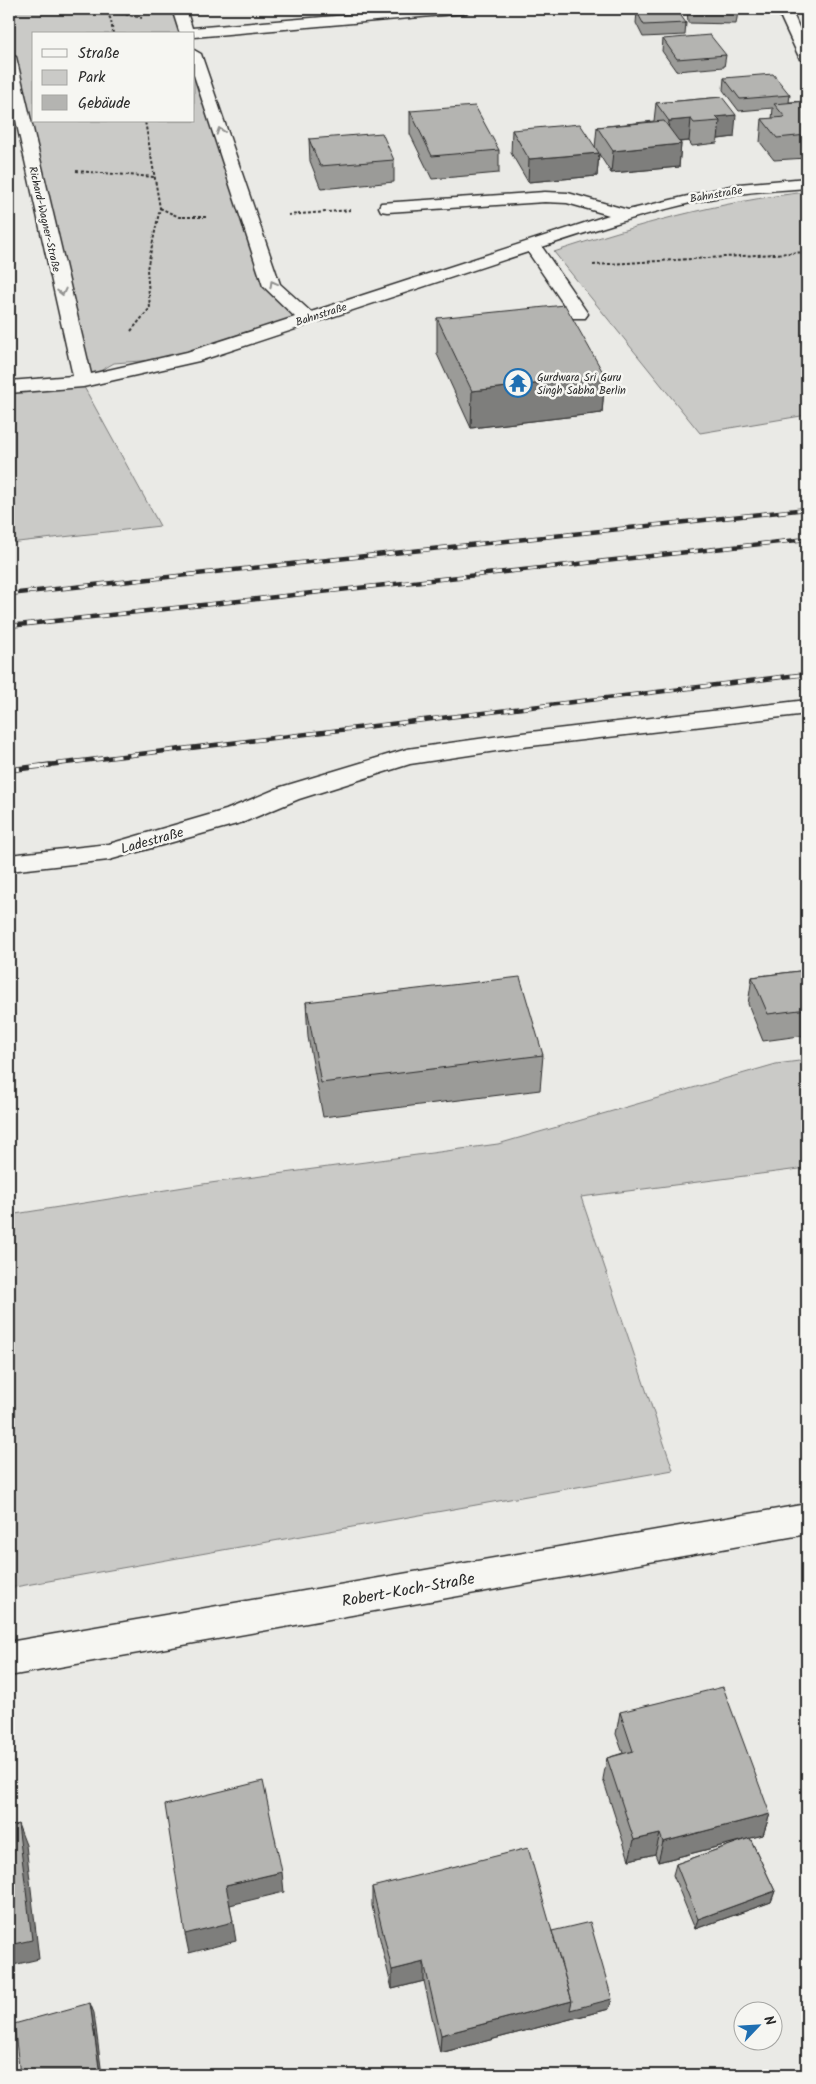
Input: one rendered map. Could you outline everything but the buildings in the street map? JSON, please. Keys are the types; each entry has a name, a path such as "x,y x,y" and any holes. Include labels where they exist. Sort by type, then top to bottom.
{"street":[{"path":"179,9 187,32"},
{"path":"195,32 466,9"},
{"path":"784,9 807,59"},
{"name":"Richard-Wagner-Straße","path":"9,57 81,373"},
{"path":"195,57 272,286 307,318"},
{"name":"Bahnstraße","path":"9,387 81,373 192,357 531,244 627,215 688,199 738,189 807,183"},
{"path":"387,206 545,197 568,198 627,215"},
{"path":"531,244 579,314"},
{"name":"Ladestraße","path":"9,863 109,852 235,816 290,793 408,757 532,738 807,706"},
{"name":"Robert-Koch-Straße","path":"9,1659 807,1519"}],"path":[{"path":"106,9 111,20 113,32"},
{"path":"81,373 121,343 150,308 147,268 160,208 145,122"},
{"path":"33,164 155,177"},
{"path":"250,218 387,206"},
{"path":"547,268 807,252"}],"green space":[{"path":"9,9 179,9 186,32 32,32 32,122 195,122 195,57 272,286 307,318 192,357 114,363 83,381 9,57"},
{"path":"807,192 807,415 700,433 554,252 679,215 743,201"},
{"path":"84,387 160,526 9,543 9,393"},
{"path":"807,1060 807,1168 581,1197 673,1470 9,1588 9,1215 203,1184 498,1144 776,1064"}],"railway":[{"path":"9,594 807,509"},
{"path":"9,626 807,539"},
{"path":"40,766 807,674"},
{"path":"9,770 50,765"}],"place":[{"name":"Gurdwara Sri Guru Singh Sabha Berlin","path":"518,383"}]}
